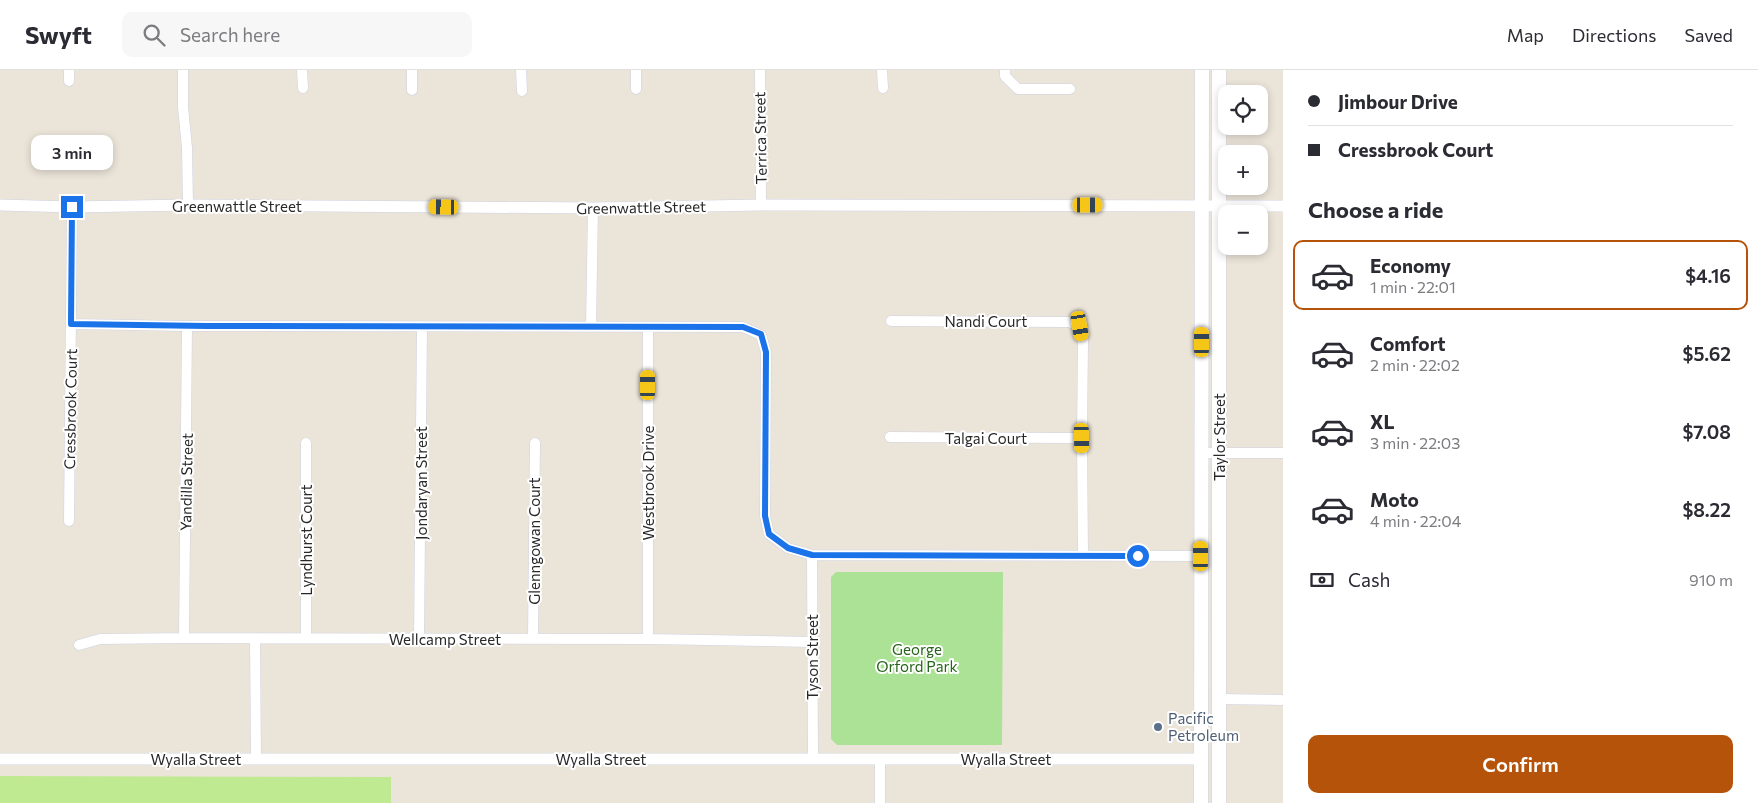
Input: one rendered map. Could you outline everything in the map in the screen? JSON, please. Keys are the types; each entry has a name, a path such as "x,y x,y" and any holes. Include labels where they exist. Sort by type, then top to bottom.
{"main road":[{"name":"Taylor Street","path":"1201,803 1202,70"},
{"name":"Taylor Street","path":"1219,70 1220,205"},
{"name":"Taylor Street","path":"1219,803 1220,255"},
{"path":"1201,759 1212,752 1214,714 1220,699"}],"street":[{"path":"183,70 188,205"},
{"path":"302,70 303,88"},
{"path":"412,70 412,90"},
{"path":"521,70 522,91"},
{"path":"636,70 636,89"},
{"name":"Terrica Street","path":"760,70 761,205"},
{"path":"882,70 883,88"},
{"path":"1005,70 1005,76 1018,89 1070,89"},
{"name":"Greenwattle Street","path":"0,205 72,207 188,205 593,208 761,205 1218,205"},
{"name":"Greenwattle Street","path":"1268,206 1283,206"},
{"name":"Cressbrook Court","path":"69,521 72,207"},
{"path":"591,326 593,208"},
{"name":"Nandi Court","path":"891,321 1069,322 1080,326 1083,341 1082,438"},
{"path":"71,324 743,327 761,334 766,352 765,516 769,534 788,548 812,555 1201,556"},
{"name":"Yandilla Street","path":"184,638 187,326"},
{"name":"Jondaryan Street","path":"419,639 422,327"},
{"name":"Westbrook Drive","path":"648,327 648,639"},
{"name":"Talgai Court","path":"890,437 1082,438"},
{"path":"1082,438 1083,556"},
{"name":"Lyndhurst Court","path":"306,443 306,638"},
{"name":"Glenngowan Court","path":"533,639 535,443"},
{"path":"1201,453 1283,453"},
{"name":"Tyson Street","path":"812,555 813,759"},
{"name":"Wellcamp Street","path":"79,645 100,639 184,638 648,639 812,642"},
{"path":"255,639 256,759"},
{"path":"1220,699 1283,700"},
{"name":"Wyalla Street","path":"0,759 1201,759"},
{"path":"880,759 880,803"}],"green space":[{"name":"George Orford Park","path":"836,572 1003,572 1002,745 837,745 831,739 831,577"},
{"path":"0,776 391,777 391,803 0,803"}],"place":[{"name":"Pacific Petroleum","path":"1158,727"}],"route":[{"path":"72,207 71,324 743,327 761,334 766,352 765,516 769,534 788,548 812,555 1138,556"}]}
